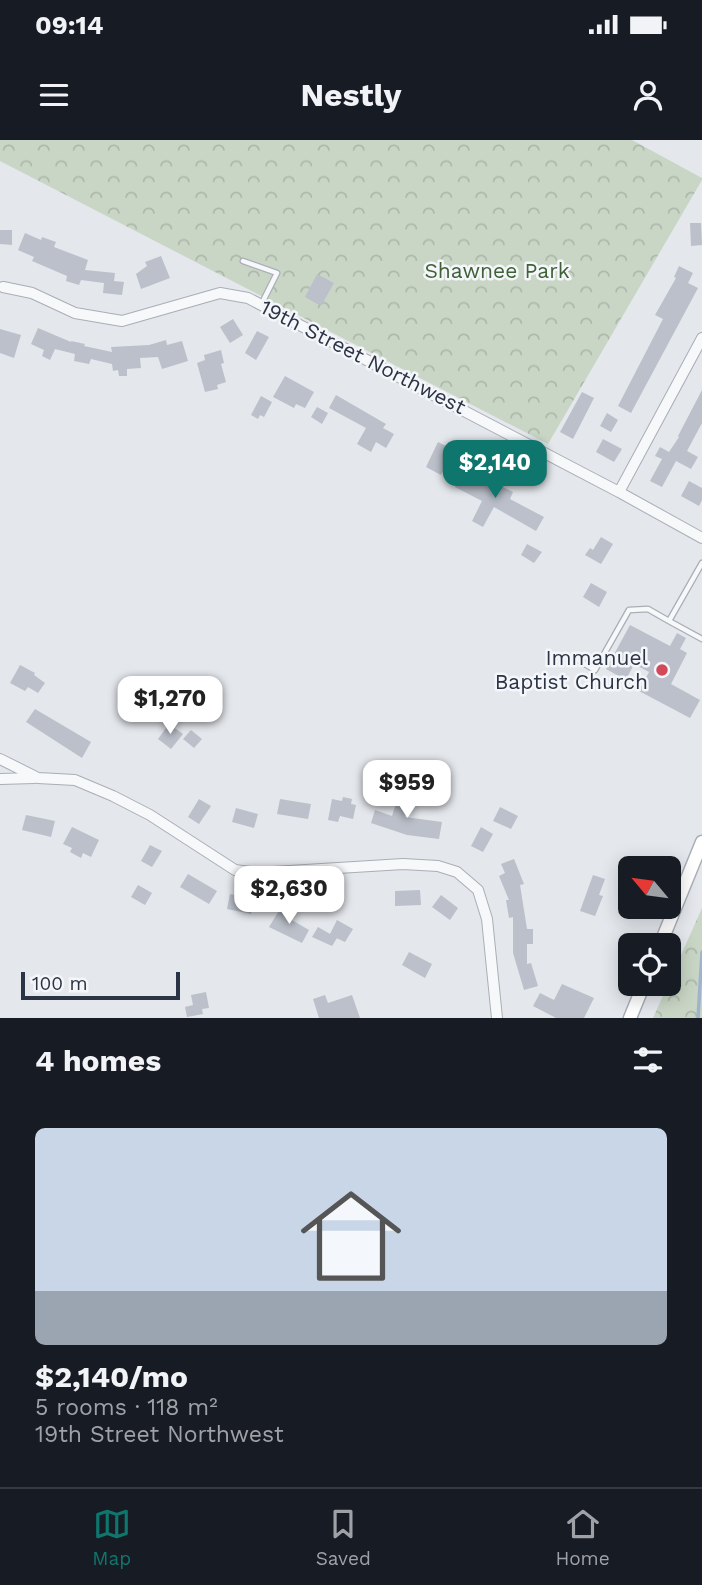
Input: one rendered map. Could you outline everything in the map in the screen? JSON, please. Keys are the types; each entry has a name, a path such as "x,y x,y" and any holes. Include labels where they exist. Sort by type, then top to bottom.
{"main road":[{"path":"665,933 702,842"},
{"path":"630,1018 639,996"}],"street":[{"name":"19th Street Northwest","path":"3,287 32,293 75,313 122,321 194,299 220,293 234,294 261,304 702,538"},
{"path":"619,492 702,338"},
{"path":"0,759 38,778"},
{"path":"0,779 75,780 150,815 235,870 257,873 403,864 438,866 457,872 478,890 487,919 497,1018 486,1018"}],"lane":[{"path":"243,261 277,273 261,304"},
{"path":"669,621 700,571 702,563"},
{"path":"575,658 595,670 629,610 648,610 702,639"}],"green space":[{"name":"Shawnee Park","path":"0,140 632,140 702,180 548,444 0,161"},
{"path":"702,908 702,1018 653,1018 663,996 681,996 681,955"}],"building":[{"path":"690,223 701,223 702,245 691,246"},
{"path":"0,230 12,230 12,245 0,244"},
{"path":"25,233 41,240 42,237 56,242 54,247 88,260 85,270 115,273 114,281 124,282 122,295 103,293 104,283 81,280 79,285 66,281 67,276 32,261 34,257 18,250"},
{"path":"161,256 170,278 141,289 136,274 147,266 145,262"},
{"path":"679,266 693,273 688,283 698,288 631,413 618,406 663,319 655,315 676,278 674,277"},
{"path":"317,274 334,283 321,306 305,297"},
{"path":"233,319 243,335 230,343 220,327"},
{"path":"38,328 71,342 112,352 111,347 149,345 166,340 167,345 182,341 188,361 162,369 158,357 140,358 141,368 127,369 127,376 119,376 118,370 113,371 112,364 91,359 89,364 74,361 75,354 55,349 50,360 42,356 44,350 31,344"},
{"path":"0,329 21,335 14,358 0,353"},
{"path":"257,331 269,337 256,360 245,353"},
{"path":"221,350 224,363 221,364 226,382 217,385 218,389 205,392 197,363 205,360 204,355"},
{"path":"285,376 314,392 305,408 296,404 294,408 273,397"},
{"path":"702,390 702,423 687,451 698,457 691,469 676,461 662,487 650,481 662,459 655,456 660,447 669,452"},
{"path":"582,392 594,398 573,439 560,432"},
{"path":"336,395 386,424 383,428 394,434 386,448 376,442 371,452 357,444 366,428 329,408"},
{"path":"261,396 272,402 264,417 260,415 258,419 251,415"},
{"path":"317,407 328,413 322,424 311,417"},
{"path":"607,413 618,420 611,432 600,426"},
{"path":"603,439 622,449 614,462 596,452"},
{"path":"438,442 454,450 441,475 426,467"},
{"path":"465,468 513,492 510,499 544,517 536,531 494,507 483,527 472,521 482,501 455,487"},
{"path":"689,481 702,488 699,506 681,496"},
{"path":"601,537 613,544 601,564 585,555 590,548 593,550"},
{"path":"527,544 542,552 534,563 521,555"},
{"path":"591,583 607,592 599,607 583,597"},
{"name":"Immanuel Baptist Church","path":"630,625 670,646 677,633 686,638 680,649 687,653 671,684 700,700 690,718 639,691 649,672 634,664 626,680 606,669"},
{"path":"20,665 35,673 34,675 45,683 38,693 28,687 25,691 10,683"},
{"path":"35,709 91,742 82,758 26,722"},
{"path":"169,724 183,734 171,749 158,739"},
{"path":"191,730 202,739 194,748 183,739"},
{"path":"403,788 413,791 405,817 442,822 439,839 407,835 371,823 375,810 392,816"},
{"path":"343,797 352,799 351,804 356,805 353,819 340,816 338,822 328,820 332,799 342,801"},
{"path":"199,799 211,806 199,824 188,817"},
{"path":"280,799 311,804 308,819 277,814"},
{"path":"500,807 518,816 511,829 493,821"},
{"path":"236,808 258,814 254,828 232,822"},
{"path":"26,815 55,821 51,837 22,830"},
{"path":"72,827 99,840 91,857 83,853 81,858 70,852 72,848 63,844"},
{"path":"481,827 493,834 483,852 471,846"},
{"path":"150,845 162,851 152,867 141,861"},
{"path":"514,859 524,884 520,885 527,929 533,929 533,944 527,944 527,964 531,963 538,986 524,990 513,953 513,917 509,918 506,900 509,900 499,876 505,873 501,864"},
{"path":"188,874 217,891 209,904 180,887"},
{"path":"593,875 605,879 599,895 603,896 595,916 580,911"},
{"path":"138,885 152,893 145,905 131,897"},
{"path":"420,890 421,905 395,906 395,891"},
{"path":"230,894 254,899 251,914 227,909"},
{"path":"441,895 458,908 450,920 432,907"},
{"path":"282,906 293,912 290,919 309,930 302,943 269,927"},
{"path":"337,920 353,929 345,942 337,938 332,946 312,937 318,927 330,934"},
{"path":"409,952 432,964 425,978 402,965"},
{"path":"562,984 594,998 584,1018 556,1018 533,1006 540,993 554,1000"},
{"path":"206,992 209,1008 202,1009 203,1014 187,1017 185,1007 193,1005 191,995"},
{"path":"325,995 328,1003 352,995 360,1018 319,1018 313,999"}],"waterway":[{"path":"698,1018 702,952"}],"place":[{"name":"Immanuel Baptist Church","path":"662,670"}]}
